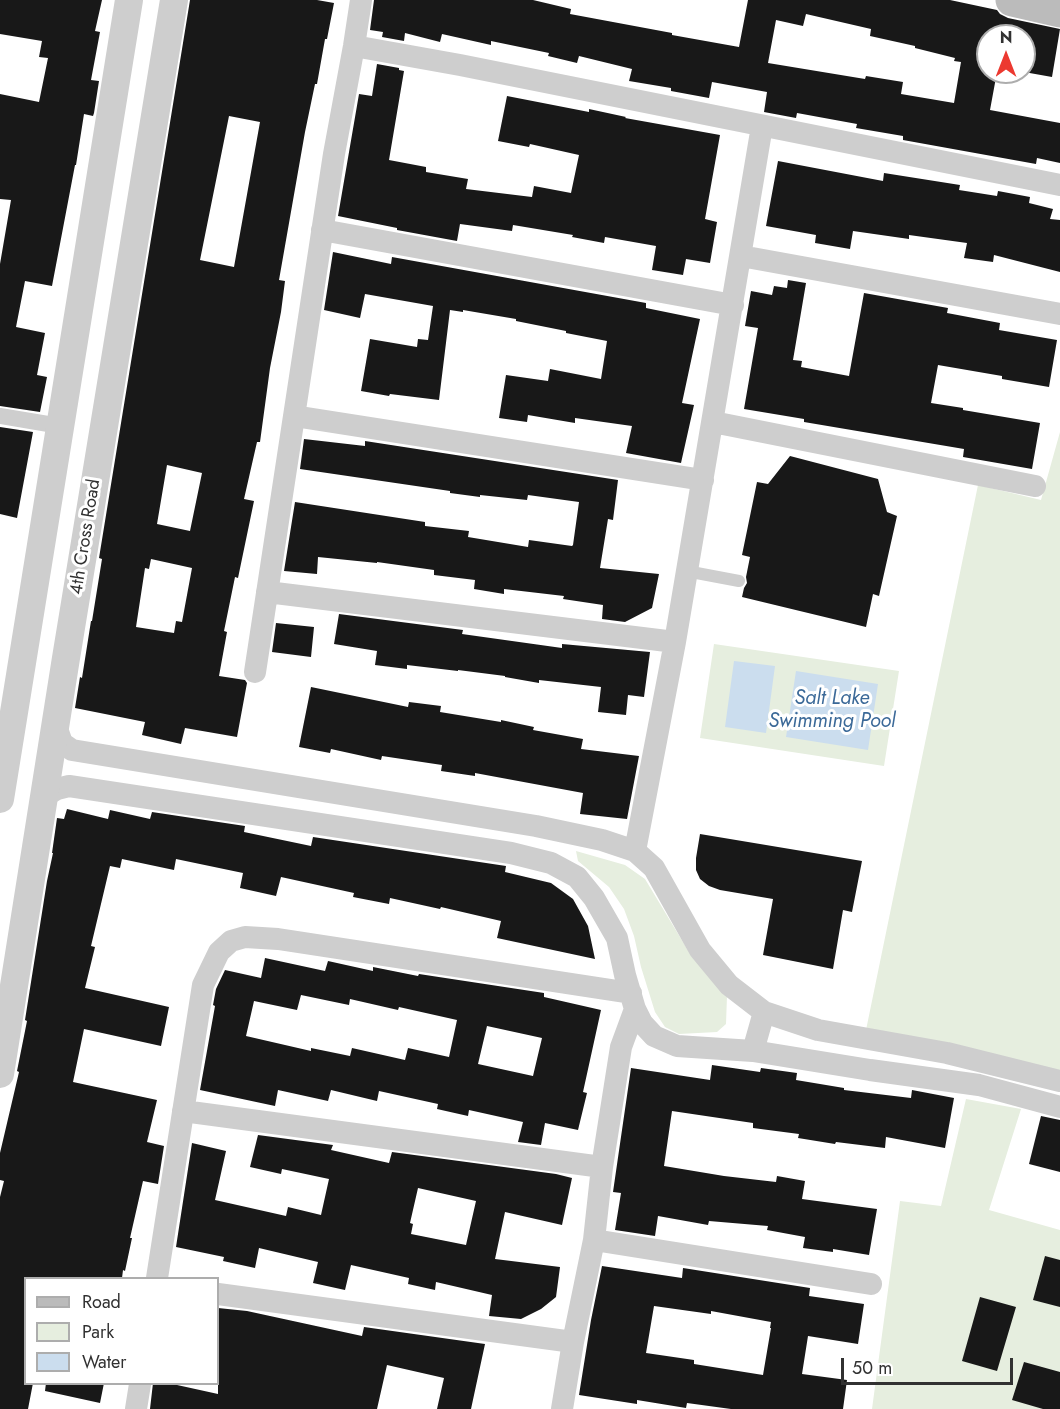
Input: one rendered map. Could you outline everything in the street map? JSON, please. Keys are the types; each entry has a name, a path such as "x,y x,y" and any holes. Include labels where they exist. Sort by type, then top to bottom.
{"main road":[{"path":"1012,0 1060,11"}],"street":[{"path":"0,799 129,0"},
{"name":"4th Cross Road","path":"0,1074 174,0"},
{"path":"255,672 322,230 361,0"},
{"path":"354,46 1060,185"},
{"path":"118,69 125,61 140,58 152,62 160,79"},
{"path":"113,99 122,112 132,116 148,114 156,107"},
{"path":"635,851 704,480 762,126"},
{"path":"322,230 732,305"},
{"path":"741,256 1060,314"},
{"path":"0,416 60,426"},
{"path":"294,416 704,480"},
{"path":"713,422 1035,486"},
{"path":"267,592 675,642"},
{"path":"28,620 43,609 51,610 62,613 71,630"},
{"path":"23,651 33,664 42,667 58,665 66,658"},
{"path":"56,726 62,743 72,750 567,832 635,851 654,868 700,950 729,985 764,1012 818,1030 947,1053 1060,1080"},
{"path":"45,796 57,789 69,786 511,853 551,863 577,877 594,898 617,938 625,975 642,1023 654,1036 677,1046 753,1051 979,1085 1060,1107"},
{"path":"323,825 328,793"},
{"path":"551,863 567,832"},
{"path":"157,1277 203,985 219,952 231,941 245,937 278,939 633,1001"},
{"path":"562,1409 594,1240 602,1167 621,1047 633,1001"},
{"path":"753,1051 764,1012"},
{"path":"183,1111 602,1167"},
{"path":"594,1240 871,1284"},
{"path":"219,1294 573,1342"},
{"path":"136,1409 140,1385"}],"lane":[{"path":"686,572 739,581"}],"green space":[{"path":"1060,432 1060,1071 866,1030 978,485 1041,500"},
{"path":"714,644 899,671 884,766 700,738"},
{"path":"576,851 625,865 645,879 692,957 727,996 726,1024 717,1032 679,1034 665,1027 655,1012 624,909 609,887 578,861"},
{"path":"966,1099 1021,1109 989,1210 1060,1230 1060,1409 872,1409 900,1201 941,1206"}],"water":[{"path":"734,661 775,666 766,733 725,727"},
{"name":"Salt Lake Swimming Pool","path":"796,671 878,684 868,750 786,737"}],"building":[{"path":"0,0 102,0 95,31 100,32 91,80 99,81 94,113 93,116 84,114 52,286 25,281 16,327 45,333 37,375 47,377 40,412 0,406 0,264 11,200 0,199 0,94 39,102 48,58 39,57 42,41 0,34"},
{"path":"190,0 317,0 334,3 305,132 279,280 285,281 281,312 270,368 260,442 257,442 244,499 254,501 224,631 227,632 219,676 245,680 247,683 237,737 185,728 181,744 142,735 145,722 75,708 102,559 99,558","holes":["229,116 260,122 234,267 200,260","167,465 202,473 190,531 157,524","151,559 192,568 182,622 176,621 174,633 136,627 145,568 149,569"]},
{"path":"374,0 533,0 571,9 570,14 739,47 748,0 950,0 997,10 1008,18 1060,29 1052,77 1036,74 1036,24 976,24 976,84 995,84 990,110 1060,123 1060,163 1037,158 1036,164 903,140 903,136 856,128 857,124 797,113 796,118 764,112 767,92 712,82 709,98 671,91 671,88 629,81 632,69 579,56 577,63 548,56 549,53 491,41 491,45 442,34 440,42 405,33 404,41 382,37 383,32 370,30","holes":["806,14 871,29 870,36 915,46 915,48 955,58 954,61 961,62 954,103 901,94 903,82 866,76 865,79 768,63 776,20 803,26"]},
{"path":"377,64 404,71 389,160 426,167 426,172 468,179 466,189 532,197 534,186 571,193 579,155 530,144 529,147 498,141 507,96 589,112 589,109 625,118 720,135 705,219 717,222 710,263 686,259 683,275 652,270 656,246 605,237 604,243 572,237 573,235 513,225 512,231 460,224 457,241 338,216 359,94 372,96"},
{"path":"778,161 883,181 884,173 960,185 959,190 997,196 998,191 1030,197 1029,203 1053,209 1050,219 1060,220 1060,272 994,255 993,262 964,258 967,243 909,235 909,239 853,231 850,249 815,243 816,235 766,226"},
{"path":"333,252 391,264 392,257 646,303 646,308 700,319 682,403 694,405 681,463 626,453 632,426 575,418 575,423 528,415 527,422 499,418 506,375 548,381 550,369 601,379 607,341 516,321 516,319 450,310 439,400 361,391 370,339 417,347 418,339 428,340 433,306 365,294 360,318 324,310"},
{"path":"788,280 806,283 793,360 802,361 801,367 849,376 864,293 948,308 947,313 1000,323 999,330 1057,340 1049,387 938,365 931,403 1040,423 1032,469 963,457 964,449 804,422 804,419 744,409 758,328 745,326 751,291 772,295 774,286 787,288"},
{"path":"0,427 33,432 17,518 0,514"},
{"path":"304,439 365,446 365,441 618,480 613,520 608,519 600,568 659,574 652,608 625,622 602,619 603,605 563,599 564,596 504,589 504,594 474,589 475,580 434,575 434,570 377,562 318,557 317,574 284,571 295,502 425,522 425,526 469,531 468,537 528,547 529,540 573,545 579,502 528,495 527,500 480,495 480,497 300,469"},
{"path":"790,456 878,479 887,512 897,516 879,596 873,594 866,627 742,597 747,583 750,557 742,555 757,482 768,484"},
{"path":"339,614 463,630 462,634 562,648 562,644 650,652 644,697 628,695 626,715 598,712 601,687 539,680 539,683 505,676 407,665 407,669 375,665 377,651 334,644"},
{"path":"276,623 314,627 311,657 272,652"},
{"path":"311,687 408,707 409,702 441,706 440,712 501,722 501,720 534,727 533,730 583,739 581,749 639,756 627,819 580,814 583,793 475,773 475,776 441,771 442,765 382,756 381,760 331,749 330,753 299,747"},
{"path":"67,809 108,819 110,810 150,819 152,812 245,826 244,832 311,846 313,837 506,866 505,872 551,883 573,899 588,926 595,959 497,938 501,921 441,907 440,909 390,898 389,904 353,897 354,893 281,877 276,896 240,888 243,873 176,859 174,870 122,859 120,868 110,866 91,946 95,947 85,988 169,1007 161,1046 84,1029 73,1082 157,1100 147,1142 164,1146 158,1184 143,1181 122,1277 24,1277 24,1385 33,1385 28,1409 0,1409 0,1197 4,1181 0,1180 0,1153 19,1072 17,1071 27,1021 25,1020 57,818 64,819"},
{"path":"700,834 862,861 852,912 843,910 833,969 763,955 773,899 720,890 700,879 696,870 696,858"},
{"path":"265,958 325,971 328,961 373,971 373,967 418,976 419,974 544,993 544,997 601,1010 583,1092 587,1093 578,1130 545,1123 541,1145 518,1142 523,1122 469,1110 468,1116 437,1109 438,1104 379,1091 377,1101 331,1090 328,1101 278,1090 275,1106 200,1090 216,989 225,970 261,978","holes":["301,995 349,1005 350,999 457,1020 449,1057 408,1048 405,1060 352,1048 350,1056 311,1048 311,1051 246,1036 254,1001 297,1010","487,1026 542,1038 533,1076 478,1064"]},
{"path":"712,1065 760,1072 761,1068 797,1073 796,1080 844,1088 844,1090 911,1098 912,1090 954,1098 945,1148 886,1137 885,1148 836,1142 835,1144 798,1138 799,1134 753,1128 753,1123 672,1111 664,1166 776,1182 777,1176 805,1181 802,1199 877,1209 869,1255 833,1249 833,1252 803,1248 805,1237 767,1230 768,1226 709,1221 708,1225 658,1216 655,1236 615,1230 621,1193 613,1192 631,1068 710,1080"},
{"path":"1041,1116 1060,1120 1060,1172 1029,1164"},
{"path":"258,1135 333,1145 331,1150 389,1163 392,1152 572,1178 562,1225 505,1212 495,1259 560,1267 556,1297 541,1309 521,1319 489,1316 492,1295 436,1282 435,1290 408,1284 409,1278 351,1265 345,1290 313,1283 318,1262 259,1248 255,1268 223,1261 224,1257 176,1247 192,1143 226,1151 215,1200 286,1216 288,1207 321,1215 329,1179 282,1169 281,1174 250,1167","holes":["418,1188 476,1201 466,1245 411,1234 413,1224 410,1223"]},
{"path":"1045,1256 1060,1260 1060,1307 1033,1300"},
{"path":"602,1266 682,1278 683,1268 810,1288 809,1296 864,1304 858,1344 808,1336 802,1374 847,1380 843,1409 731,1409 687,1403 686,1408 637,1400 637,1404 579,1395","holes":["654,1306 711,1314 711,1311 771,1322 763,1375 694,1364 694,1360 646,1353"]},
{"path":"980,1297 1016,1307 997,1371 962,1361"},
{"path":"219,1308 247,1311 362,1336 364,1327 485,1344 471,1409 437,1409 444,1378 387,1365 377,1409 150,1409 153,1385 177,1385 218,1394"},
{"path":"1024,1362 1060,1372 1060,1409 1043,1409 1012,1400"},
{"path":"46,1385 104,1385 100,1403 45,1391"}]}
